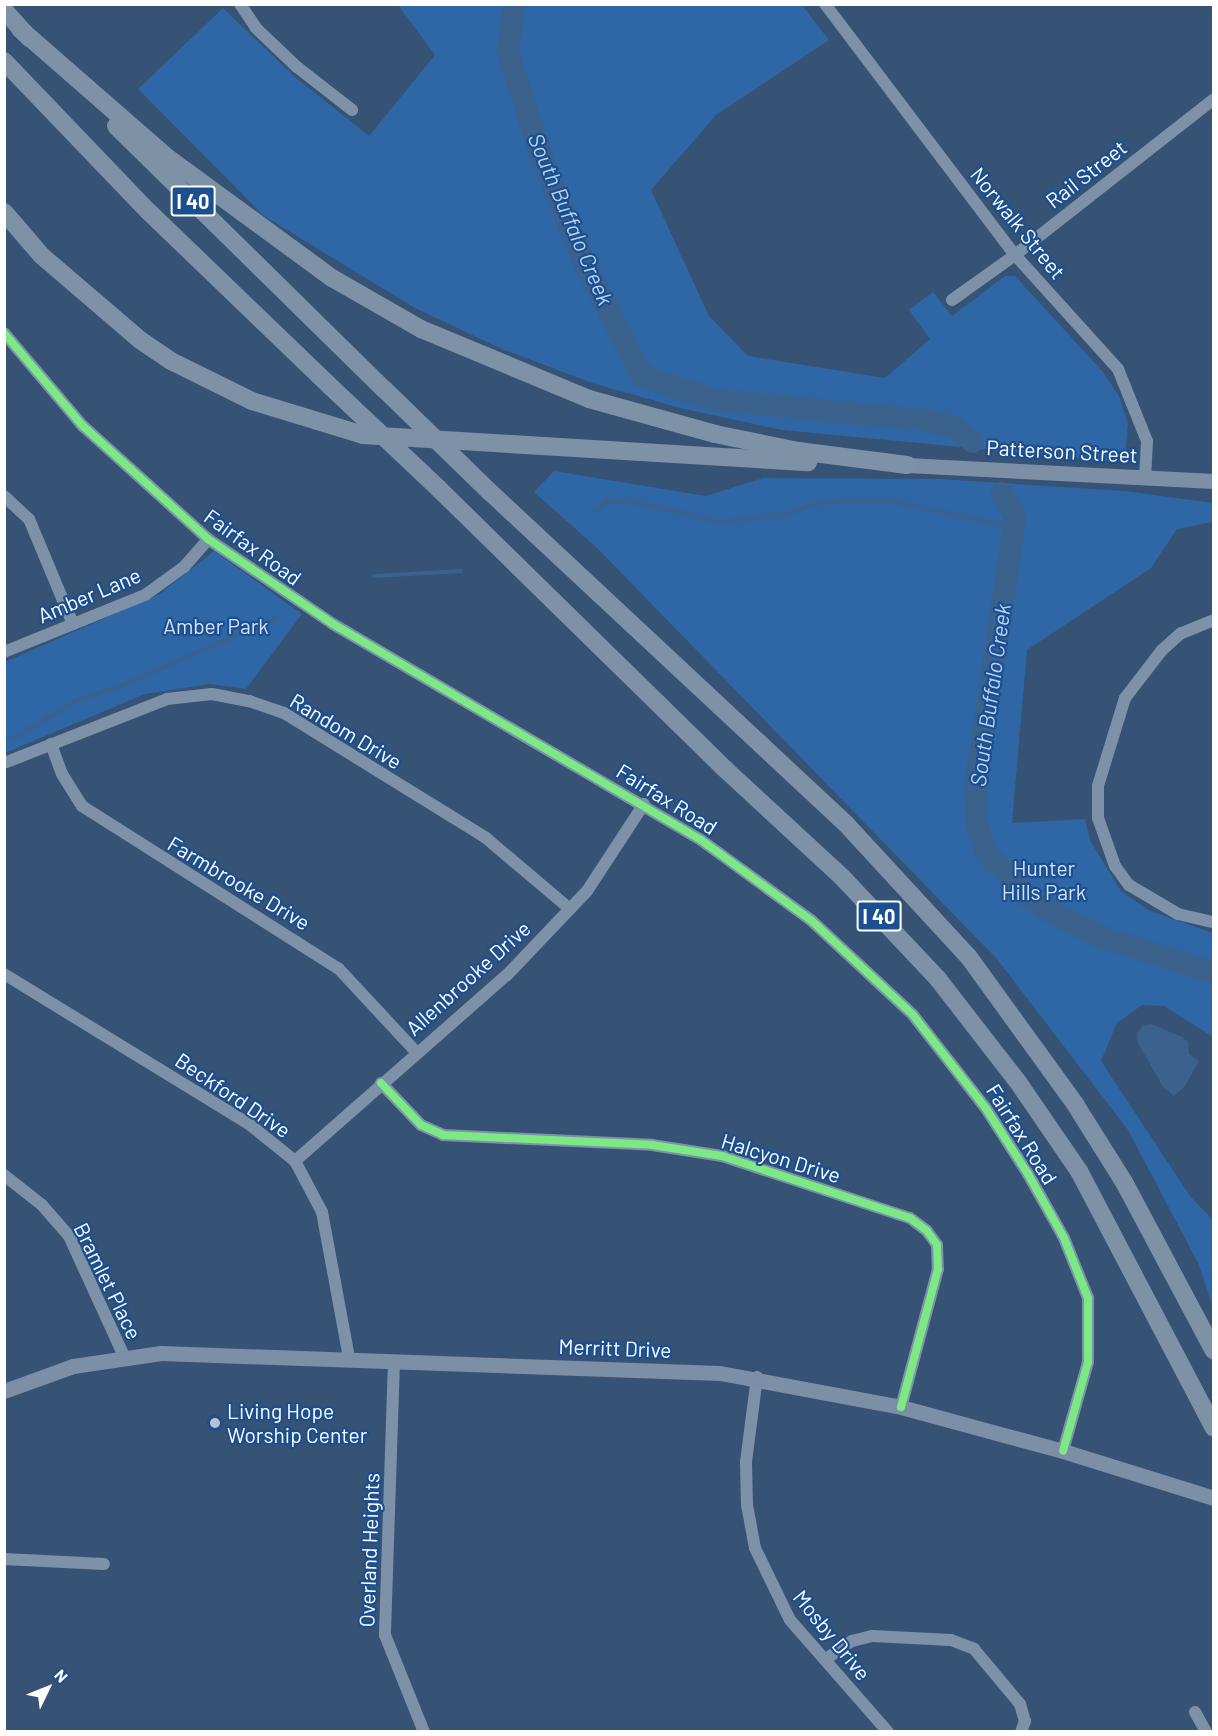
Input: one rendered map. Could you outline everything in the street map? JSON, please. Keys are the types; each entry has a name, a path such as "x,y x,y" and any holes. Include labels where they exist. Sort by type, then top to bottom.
{"highway":[{"name":"I 40","path":"4,10 490,492 846,824 968,956 1075,1104 1124,1182 1214,1351"},
{"path":"21,29 168,158 332,278 421,329 488,360 601,403 746,440 907,465"},
{"name":"I 40","path":"4,61 148,211 842,877 938,979 1018,1082 1079,1171 1214,1428"},
{"path":"4,212 42,256 94,304 171,361 252,401 363,435 750,460 907,465"}],"main road":[{"name":"Patterson Street","path":"907,465 1214,481"},
{"name":"Merritt Drive","path":"4,1390 73,1366 124,1356 202,1352 757,1377 901,1407 1064,1451 1214,1498"}],"street":[{"path":"240,4 256,28 297,67 352,110"},
{"name":"Norwalk Street","path":"825,4 1015,255 1118,369 1147,441 1145,477"},
{"name":"Rail Street","path":"952,300 1015,255 1214,99"},
{"name":"Fairfax Road","path":"4,333 83,426 208,539 333,624 644,804 753,876 841,946 913,1015 985,1107 1064,1238 1088,1298 1088,1362 1064,1451"},
{"path":"4,496 29,519 73,624"},
{"name":"Amber Lane","path":"4,652 145,595 184,567 208,539"},
{"path":"1214,620 1181,633 1162,650 1125,698 1098,786 1098,818 1106,845 1122,877 1146,898 1178,914 1214,922"},
{"name":"Random Drive","path":"4,763 167,699 212,694 249,701 284,713 486,838 570,909"},
{"name":"Farmbrooke Drive","path":"51,744 62,774 82,806 339,969 416,1052"},
{"name":"Allenbrooke Drive","path":"295,1161 416,1052 507,975 587,891 644,804"},
{"name":"Beckford Drive","path":"4,974 249,1124 295,1161 322,1212 349,1357"},
{"name":"Halcyon Drive","path":"381,1083 420,1125 443,1135 652,1145 722,1156 910,1218 927,1231 937,1245 938,1269 901,1407"},
{"name":"Bramlet Place","path":"4,1175 42,1205 69,1236 124,1356"},
{"name":"Overland Heights","path":"394,1361 385,1635 424,1731"},
{"name":"Mosby Drive","path":"757,1377 746,1462 747,1505 755,1548 790,1620 888,1731"},
{"path":"4,1559 104,1564"},
{"path":"826,1659 852,1641 872,1636 951,1640 974,1648 1020,1704 1025,1721 1021,1731"},
{"path":"1196,1713 1206,1731"}],"green space":[{"path":"398,5 802,5 829,40 716,115 651,190 709,316 748,356 885,378 930,339 909,310 933,292 952,316 1005,276 1015,276 1103,372 1119,396 1128,424 1126,449 1108,461 782,430 680,408 592,383 502,349 415,308 264,216 138,89 223,8 295,77 369,136 435,55"},
{"name":"Hunter Hills Park","path":"554,471 706,496 763,478 940,479 1125,491 1213,503 1213,522 1177,529 1151,568 1027,650 1012,823 1085,819 1091,842 1121,891 1150,911 1213,933 1213,1037 1164,1006 1142,1005 1117,1023 1101,1061 1190,1196 1213,1220 1213,1307 1198,1263 1128,1130 997,959 598,549 534,492"},
{"name":"Amber Park","path":"214,551 302,614 246,689 210,684 145,694 5,753 5,662 160,594"}],"shaded area":[{"path":"1152,1024 1182,1037 1188,1042 1189,1054 1199,1061 1185,1086 1174,1096 1163,1087 1138,1043 1137,1033 1143,1025"}],"waterway":[{"name":"South Buffalo Creek","path":"514,4 508,52 541,156 584,262 642,376 715,400 924,420 954,427 973,442"},
{"name":"South Buffalo Creek","path":"1002,493 1014,515 1014,527 976,781 977,824 986,853 1029,897 1053,913 1099,936 1214,973"},
{"path":"595,510 608,502 629,501 722,522 788,514 810,505 839,501 891,501 1014,527"},
{"path":"374,576 461,571"},
{"path":"4,744 78,700 123,685 276,618"}],"cycle path":[{"path":"4,333 83,426 208,539 333,624 701,840 812,921 913,1015 985,1107 1028,1174 1064,1238 1088,1298 1088,1362 1063,1451"},
{"path":"381,1083 421,1125 443,1135 652,1145 722,1156 910,1218 927,1231 937,1245 938,1269 901,1407"}],"place":[{"name":"Living Hope Worship Center","path":"215,1423"}]}
